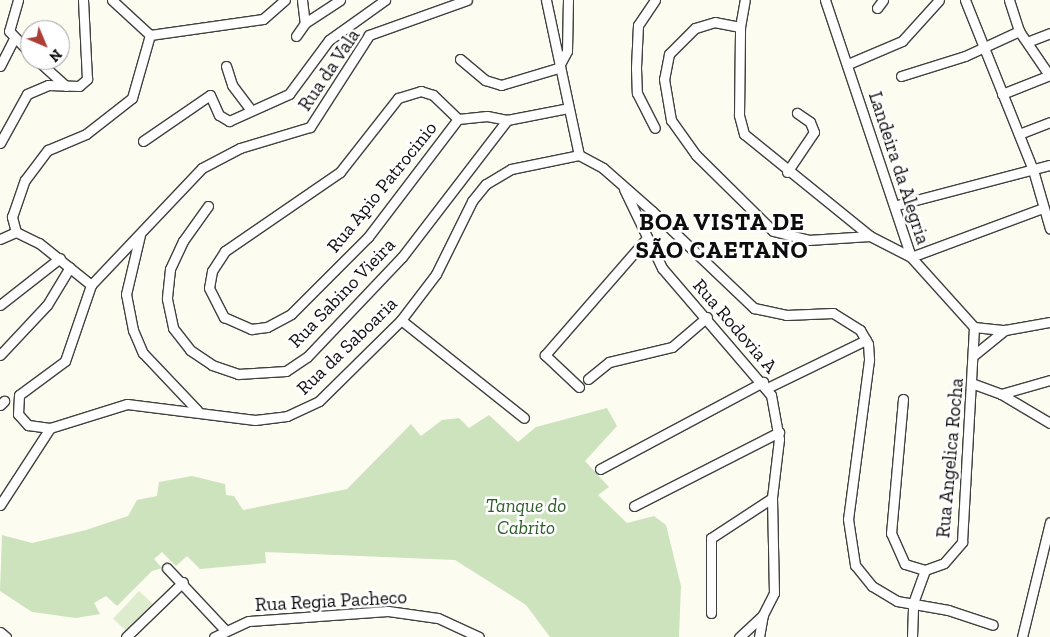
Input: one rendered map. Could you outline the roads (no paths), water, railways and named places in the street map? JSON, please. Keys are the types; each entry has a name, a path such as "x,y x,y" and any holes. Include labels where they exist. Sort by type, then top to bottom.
{"street":[{"path":"18,0 9,28 14,39 20,44"},
{"path":"0,142 27,94 48,85 66,86 84,83 89,73 83,0"},
{"path":"112,0 150,36"},
{"path":"150,36 263,19 285,0"},
{"path":"302,0 305,23"},
{"path":"296,36 305,23 340,0"},
{"path":"143,141 210,95 219,115 229,121 289,94 329,40 385,0"},
{"name":"Rua da Vala","path":"91,285 140,232 208,165 240,148 310,127 369,35 467,0"},
{"path":"546,0 558,68 580,155 622,187 754,308 786,315 833,313 848,319 867,342 848,519 851,550 855,565 872,586 897,601 913,603 993,625"},
{"path":"460,59 485,80 501,85 558,68 567,51 568,0"},
{"path":"655,0 638,26 636,68 637,93 655,128"},
{"path":"746,0 740,27 740,126 752,143 786,172 870,236 911,257 1044,208"},
{"name":"Landeira da Alegria","path":"825,0 897,206 911,257 974,327"},
{"path":"877,8 884,0"},
{"path":"848,64 902,41 939,0"},
{"path":"965,0 1033,170 1050,229"},
{"path":"1002,94 1049,75 1019,31 1009,0"},
{"path":"740,27 715,22 695,28 668,54 664,79 671,120 696,155 773,231 808,240 870,236"},
{"path":"901,76 984,47 1019,31"},
{"path":"1027,42 1050,33"},
{"path":"91,285 60,258 16,232 12,217 24,180 48,150 86,134 132,98 150,36"},
{"path":"0,66 14,39"},
{"path":"226,66 232,85 251,110"},
{"path":"48,70 66,86"},
{"name":"Rua Apio Patrocinio","path":"458,119 433,95 422,91 398,98 340,172 225,251 212,271 209,288 224,317 251,329 267,328 291,314 368,237 458,119 487,116 507,120 568,108"},
{"path":"786,172 814,132 810,122 798,113"},
{"name":"Rua Sabino Vieira","path":"208,206 183,241 170,269 167,299 173,328 190,350 212,365 238,374 286,371 307,357 402,257 507,120"},
{"path":"1019,134 1050,122"},
{"name":"Rua da Saboaria","path":"91,285 65,361 24,387 17,401 22,422 35,429 50,428 127,404 198,410 265,420 298,413 319,401 401,320 436,274 472,201 486,184 511,169 580,155"},
{"path":"897,206 1050,165"},
{"name":"Rua Rodovia A","path":"622,187 662,268 765,385 779,432 772,498 774,587 763,615 739,637"},
{"path":"0,239 16,232"},
{"path":"140,232 126,294 134,330 149,361 198,410"},
{"path":"579,387 545,355 646,238"},
{"path":"0,305 60,258"},
{"path":"0,354 47,305 70,267"},
{"path":"588,380 609,362 672,347 707,317"},
{"path":"401,320 524,418"},
{"path":"974,327 1005,330 1050,322"},
{"name":"Rua Angelica Rocha","path":"925,570 949,560 962,542 974,384 974,327"},
{"path":"974,355 1005,330"},
{"path":"600,469 765,385 867,342"},
{"path":"1001,394 1050,380"},
{"path":"974,384 1001,394 1050,424"},
{"path":"903,399 891,534 905,564 925,570 913,603 912,637"},
{"path":"0,505 50,428"},
{"path":"634,506 779,432"},
{"path":"711,613 711,538 772,498"},
{"path":"1022,637 1050,522"},
{"path":"167,568 184,582 224,629"},
{"path":"126,637 184,582"},
{"name":"Rua Regia Pacheco","path":"214,637 224,629 290,615 388,611 438,618 479,637"},
{"path":"759,637 763,615"},
{"path":"0,632 6,637"}],"district":[{"name":"BOA VISTA DE SÃO CAETANO","path":"722,236"}],"park label":[{"name":"Tanque do Cabrito","path":"526,517"}]}
